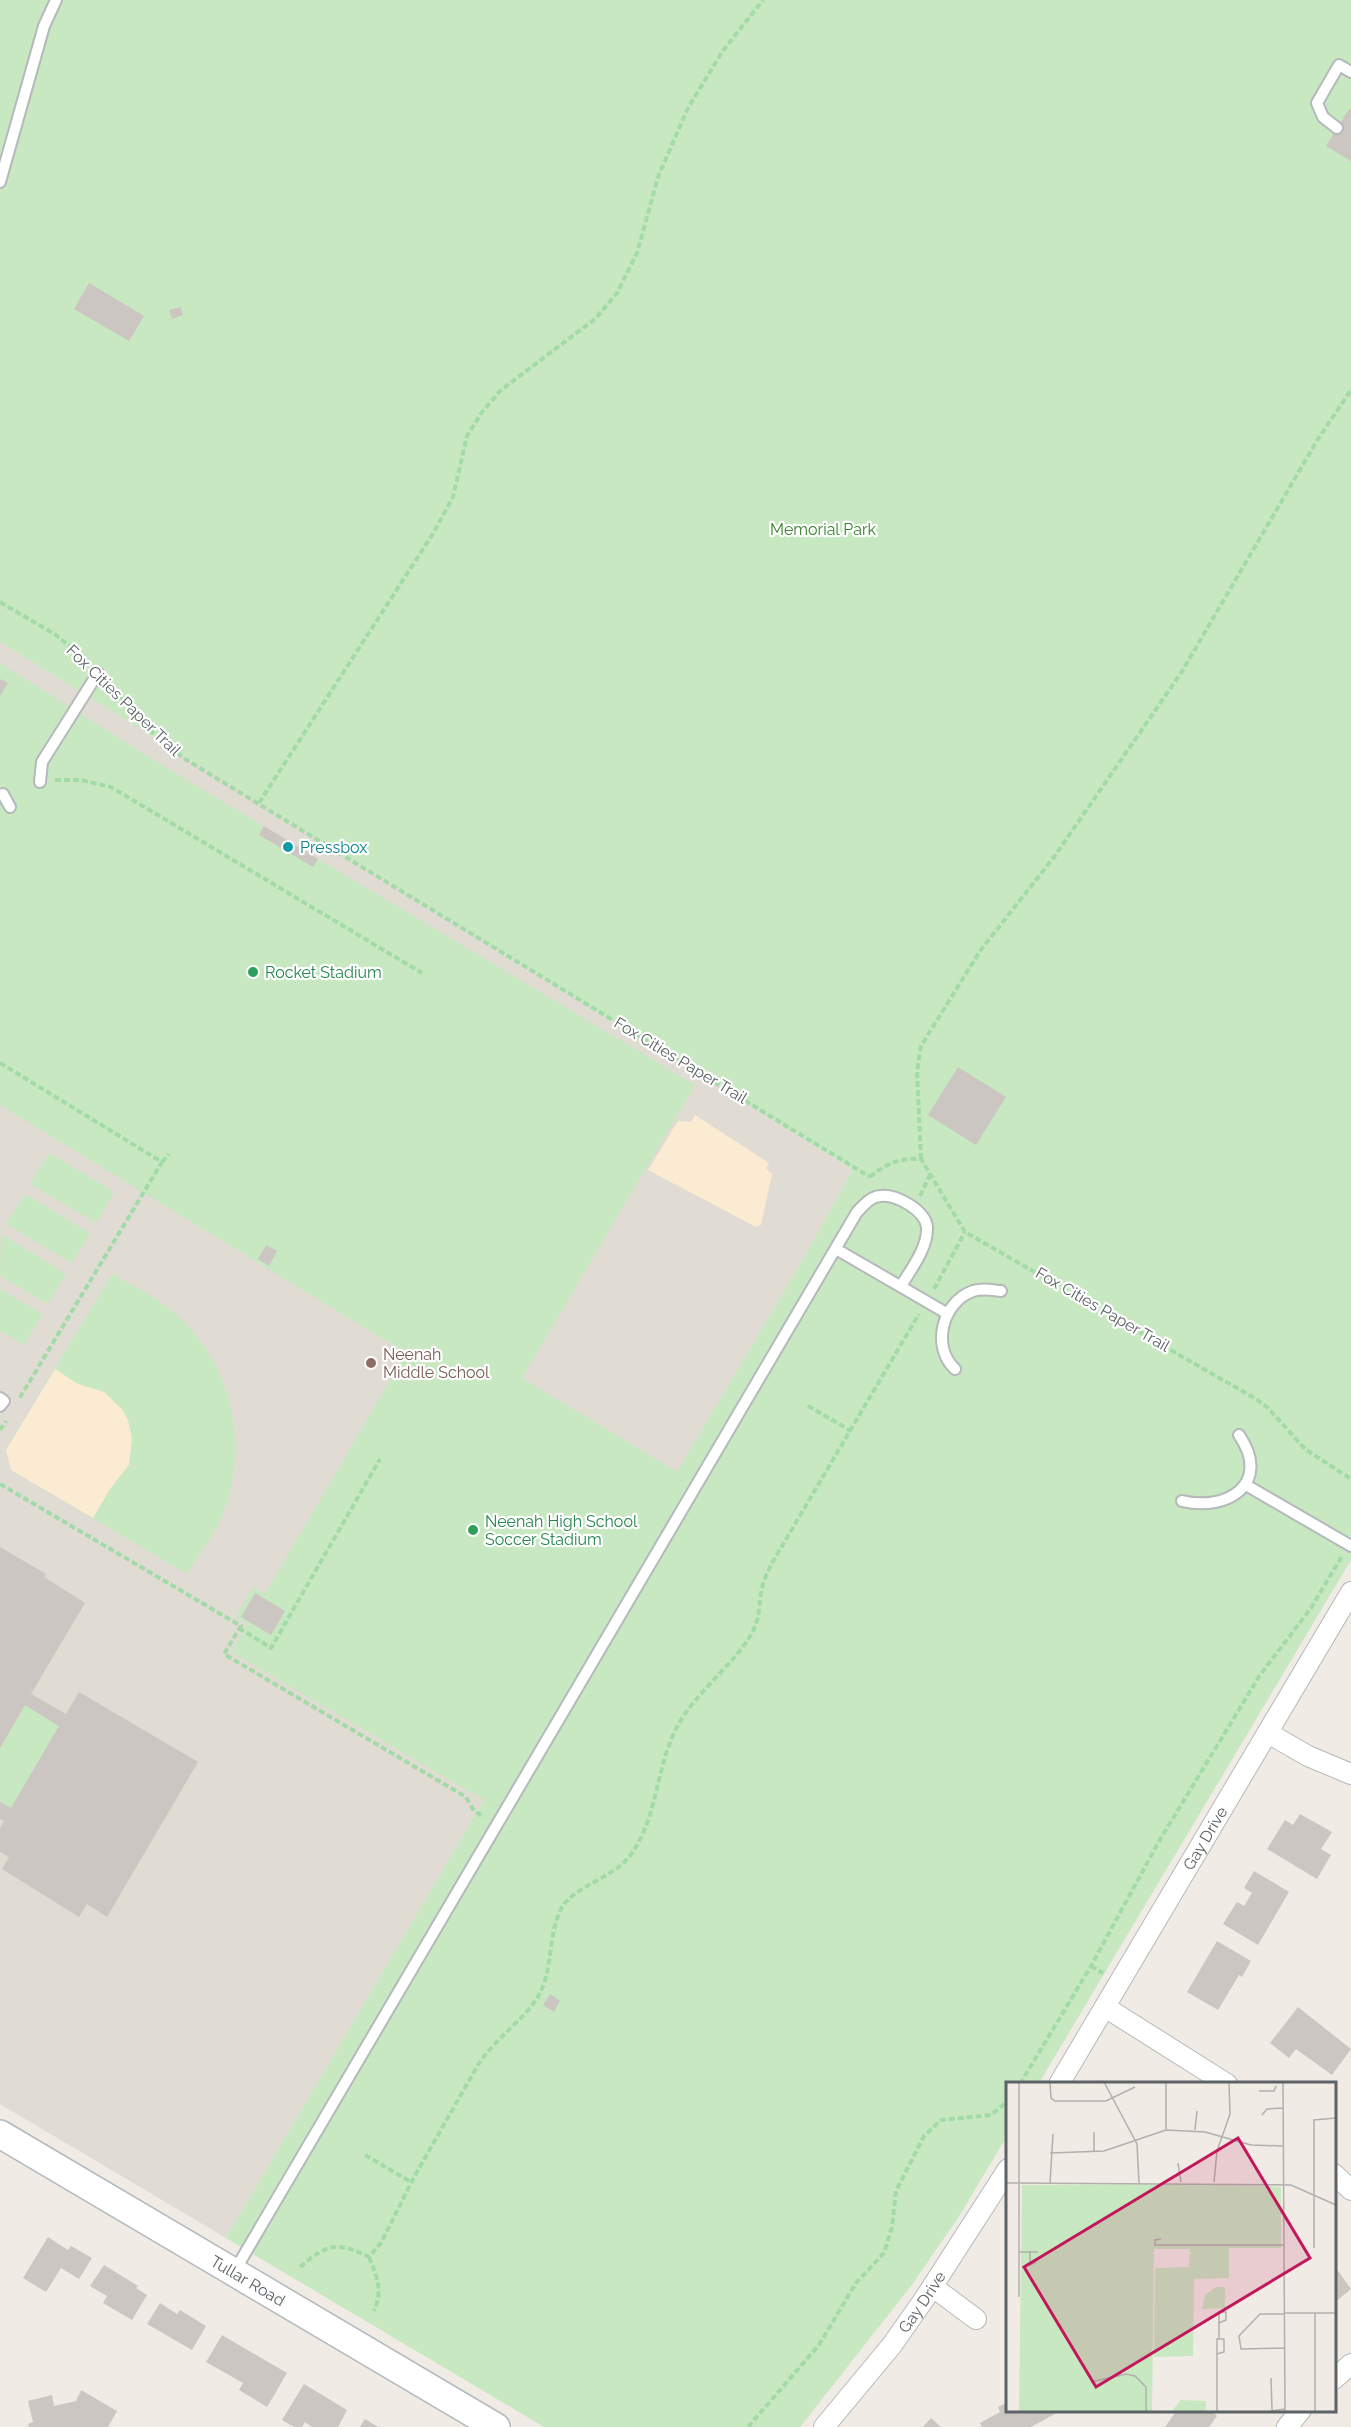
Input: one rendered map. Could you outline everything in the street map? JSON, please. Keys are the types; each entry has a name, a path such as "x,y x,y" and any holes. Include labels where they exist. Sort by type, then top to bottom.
{"main road":[{"name":"Tullar Road","path":"0,2134 495,2427"}],"street":[{"name":"Gay Drive","path":"1060,2082 1351,1592"},
{"path":"1268,1733 1308,1756 1351,1774"},
{"path":"1105,2007 1224,2082"},
{"name":"Gay Drive","path":"824,2427 892,2345 933,2287 1006,2172"},
{"path":"1336,2175 1351,2190"},
{"path":"933,2287 976,2319"},
{"path":"1336,2378 1351,2364"},
{"path":"1287,2427 1299,2412"}],"lane":[{"path":"0,182 44,26 56,0"},
{"path":"1337,128 1323,117 1317,103 1339,65 1351,72"},
{"path":"40,782 42,762 98,673"},
{"path":"3,794 10,807"},
{"path":"234,2273 858,1212 868,1200 880,1196 890,1197 914,1208 927,1224 927,1236 901,1287"},
{"path":"836,1249 948,1314"},
{"path":"956,1369 945,1357 942,1346 941,1335 948,1314 972,1292 986,1289 1001,1292"},
{"path":"0,1398 3,1401 0,1406"},
{"path":"1182,1501 1207,1505 1218,1503 1233,1497 1246,1485 1250,1473 1248,1450 1239,1435"},
{"path":"1246,1485 1350,1546"}],"path":[{"path":"259,803 434,532 459,480 467,436 482,412 501,390 595,319 617,293 637,253 658,177 688,108 722,52 763,0"},
{"path":"369,2257 381,2243 411,2182 488,2048 537,2000 547,1974 562,1908 572,1897 616,1870 629,1857 643,1834 650,1820 658,1776 675,1731 710,1683 752,1634 759,1617 763,1585 772,1563 927,1302 965,1232 931,1172 921,1159 917,1071 921,1046 980,951 1054,857 1181,673 1318,439 1351,390"},
{"name":"Fox Cities Paper Trail","path":"0,602 56,635 87,660 153,733 185,759 870,1177 888,1163 900,1159 921,1159"},
{"path":"40,782 81,780 111,787 422,973"},
{"path":"0,1063 162,1162"},
{"path":"18,1401 162,1162 170,1154"},
{"path":"914,1208 931,1172"},
{"name":"Fox Cities Paper Trail","path":"965,1232 1256,1399 1267,1407 1305,1449 1351,1479"},
{"path":"808,1406 851,1431"},
{"path":"0,1430 12,1410"},
{"path":"239,1628 271,1648 380,1459"},
{"path":"0,1484 241,1626 224,1654 466,1797 474,1811 497,1826"},
{"path":"1021,2082 1091,1966 1158,1843 1260,1675 1311,1608 1350,1546"},
{"path":"748,2427 819,2345 856,2283 884,2253 892,2227 896,2191 924,2136 941,2120 991,2115 1006,2103"},
{"path":"365,2155 411,2182"},
{"path":"300,2267 326,2247 344,2247 369,2257 380,2287 380,2298 374,2311"}],"shaded area":[{"name":"Neenah Middle School","path":"0,642 853,1169 806,1254 226,2238 0,2104"}],"green space":[{"name":"Memorial Park","path":"0,0 1351,0 1351,1560 1040,2082 1006,2082 1006,2138 958,2218 911,2286 800,2427 544,2427 226,2238 484,1800 231,1652 248,1624 236,1617 253,1587 265,1594 406,1353 0,1105 0,663 155,761 695,1085 522,1378 677,1472 806,1254 853,1169 0,642"},
{"path":"49,1153 114,1192 96,1223 30,1184"},
{"path":"25,1194 90,1233 72,1263 6,1224"},
{"path":"1,1234 66,1274 48,1304 0,1276"},
{"path":"112,1274 165,1306 181,1319 200,1340 225,1388 232,1415 235,1442 234,1470 229,1497 219,1523 187,1574 11,1470 6,1450"},
{"path":"0,1289 42,1314 24,1345 0,1331"},
{"path":"25,1705 59,1726 11,1808 0,1802 0,1748"}],"sand":[{"path":"695,1115 769,1163 766,1169 772,1174 761,1225 756,1227 648,1170 678,1121 691,1122"},
{"path":"55,1369 78,1384 104,1392 122,1409 128,1420 132,1438 129,1465 110,1489 93,1518 11,1470 6,1450"}],"building":[{"path":"1349,109 1351,110 1351,161 1326,146"},
{"path":"89,283 144,316 129,341 74,309"},
{"path":"181,307 183,315 172,319 169,310"},
{"path":"0,679 8,683 0,696"},
{"name":"Pressbox","path":"264,826 318,859 313,867 259,835"},
{"path":"958,1067 1006,1097 976,1145 928,1115"},
{"path":"266,1245 277,1251 269,1266 258,1259"},
{"path":"0,1547 46,1574 44,1577 85,1603 31,1694 66,1714 79,1692 198,1762 107,1917 87,1904 79,1917 2,1869 9,1857 0,1852 0,1828 4,1821 0,1819 0,1802 11,1808 59,1726 25,1705 0,1748"},
{"path":"255,1593 285,1611 271,1635 241,1617"},
{"path":"1300,1814 1332,1832 1321,1849 1331,1855 1317,1879 1267,1849 1285,1820 1293,1825"},
{"path":"1254,1871 1289,1892 1258,1945 1223,1924 1237,1902 1244,1906 1252,1893 1244,1888"},
{"path":"1217,1941 1251,1961 1242,1977 1239,1975 1218,2010 1187,1992"},
{"path":"550,1994 560,2001 554,2012 543,2005"},
{"path":"1298,2007 1351,2049 1332,2075 1296,2049 1289,2058 1270,2043"},
{"path":"48,2237 68,2250 71,2246 92,2258 79,2279 61,2268 46,2292 23,2278"},
{"path":"104,2265 138,2286 136,2288 147,2295 132,2320 103,2303 107,2296 90,2286"},
{"path":"1336,2268 1351,2289 1336,2301"},
{"path":"160,2303 177,2314 180,2310 206,2326 192,2350 147,2324"},
{"path":"222,2335 287,2373 267,2407 239,2390 243,2383 206,2362"},
{"path":"304,2384 347,2410 338,2427 312,2427 305,2422 302,2427 294,2427 282,2420"},
{"path":"81,2390 117,2411 108,2427 29,2427 28,2424 33,2422 28,2401 52,2395 54,2406 76,2401"},
{"path":"1006,2403 1006,2412 1058,2412 1031,2427 982,2427 980,2423 1000,2412 998,2407"},
{"path":"1176,2412 1213,2412 1217,2416 1209,2427 1165,2427"},
{"path":"931,2418 941,2427 923,2427"},
{"path":"365,2419 378,2427 360,2427"}],"place":[{"name":"Pressbox","path":"288,847"},
{"name":"Rocket Stadium","path":"253,972"},
{"name":"Neenah Middle School","path":"371,1363"},
{"name":"Neenah High School Soccer Stadium","path":"473,1530"}]}
